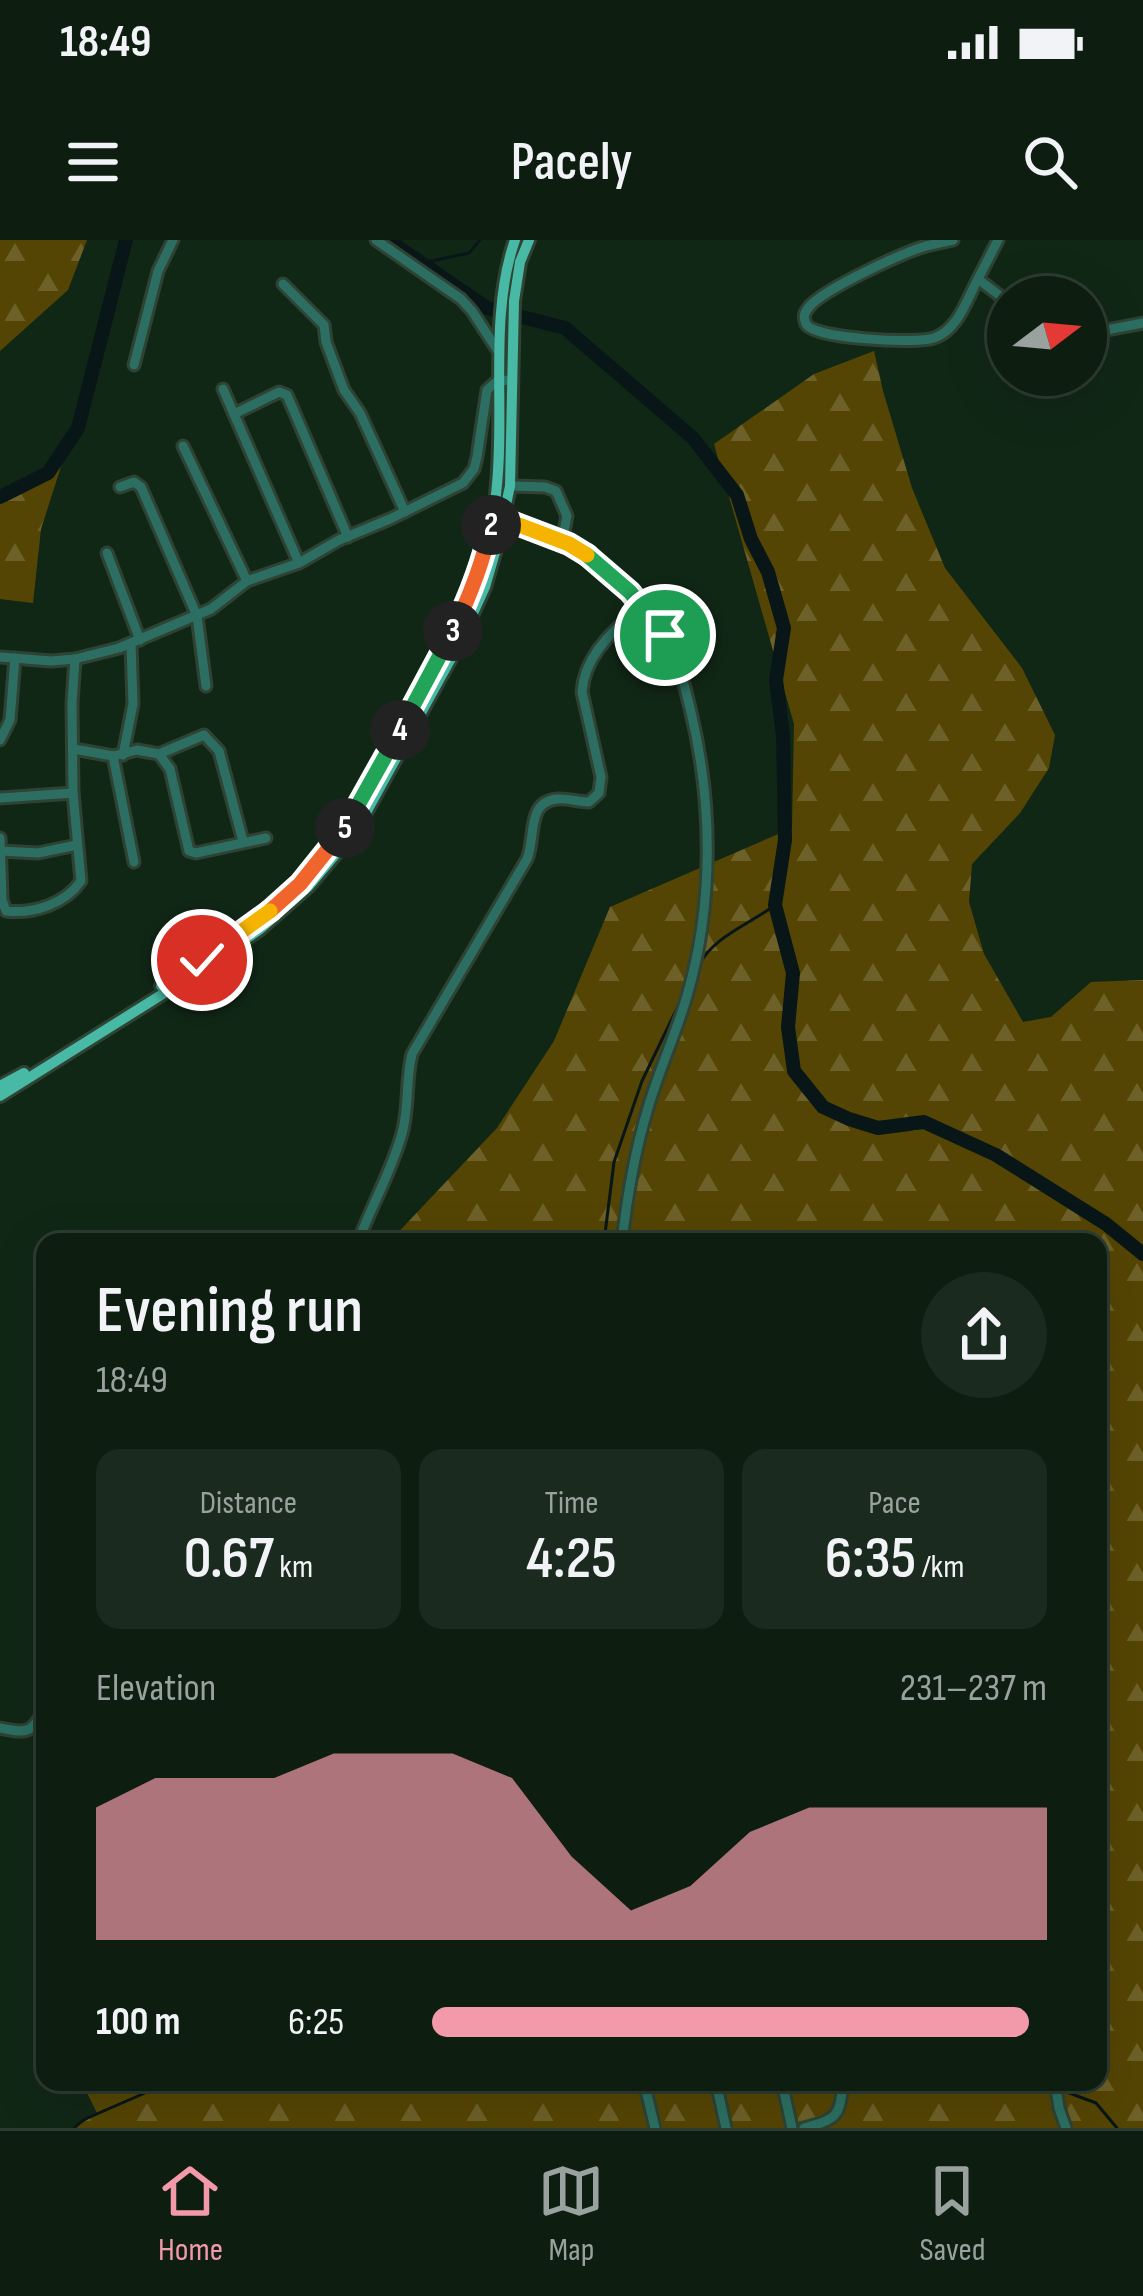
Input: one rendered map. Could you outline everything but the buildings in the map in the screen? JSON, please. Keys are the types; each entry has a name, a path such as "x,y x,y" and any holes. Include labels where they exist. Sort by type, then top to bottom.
{"main road":[{"path":"0,1086 248,928 300,884 347,824 448,642 472,592 510,486 508,300 515,240"},
{"path":"508,300 530,240"},
{"path":"0,1096 242,942 298,896 365,815 485,587 498,517 507,380 501,356 508,330"}],"street":[{"path":"134,365 158,272 173,240"},
{"path":"376,240 461,299 501,356"},
{"path":"953,240 902,255 844,285 807,309 806,325 830,336 934,339 952,326 998,240"},
{"path":"977,279 987,286"},
{"path":"283,284 324,325 344,389 360,413 405,512"},
{"path":"1107,330 1143,322"},
{"path":"0,658 51,661 135,642 211,609 247,581 299,563 469,477 477,457 484,394 493,383 507,380"},
{"path":"223,389 299,563"},
{"path":"234,414 279,392 287,395 347,537"},
{"path":"183,446 247,581"},
{"path":"120,487 134,482 141,487 197,616 206,686"},
{"path":"510,486 556,491 567,516 562,542"},
{"path":"498,517 596,561 643,607 675,655 694,722 708,818 699,944 687,995 647,1110 623,1233"},
{"path":"107,553 135,642 133,704 118,755 134,862"},
{"path":"362,1233 402,1136 412,1054 527,859 533,846 535,812 554,799 589,802 598,793 601,777 583,678 619,624 643,607"},
{"path":"0,740 10,720 15,658"},
{"path":"0,838 3,906 10,913 62,901 75,890 83,874 73,793 75,658"},
{"path":"74,749 159,754 204,735 219,752 243,841"},
{"path":"159,754 170,769 190,851 266,838"},
{"path":"0,798 73,793"},
{"path":"1,851 38,853 76,845"},
{"path":"0,1728 29,1730 36,1721"},
{"path":"646,2091 655,2128"},
{"path":"718,2091 727,2128"},
{"path":"784,2091 792,2128"},
{"path":"804,2128 831,2120 840,2108 842,2091"},
{"path":"1056,2091 1066,2128"}],"green space":[{"path":"0,240 87,240 68,290 0,351"},
{"path":"874,351 912,488 945,568 1022,668 1055,735 1049,768 1020,813 972,864 969,902 984,954 1023,1022 1051,1017 1091,982 1143,980 1143,2128 75,2128 97,2113 87,2093 79,2091 1107,2091 1107,1233 398,1233 497,1128 554,1041 610,907 792,828 794,724 714,444 814,374"},
{"path":"65,454 41,529 33,603 0,599 0,492 27,482"}],"waterway":[{"path":"0,497 48,473 78,428 126,240"},
{"path":"388,240 487,308 565,328 693,438 737,495 784,628 776,680 783,735 785,840 775,905 793,973 788,1027 794,1071 823,1107 849,1119 878,1128 924,1122 996,1155 1106,1224 1143,1254"},
{"path":"422,263 469,253 480,240"},
{"path":"699,965 723,939 775,905"},
{"path":"605,1233 614,1162 642,1081 681,1000"},
{"path":"74,2128 149,2091"},
{"path":"1064,2091 1096,2103 1117,2128"}],"route":[{"path":"202,960 300,884 347,824 472,592 493,515 569,544 596,561 630,592 665,635"}]}
